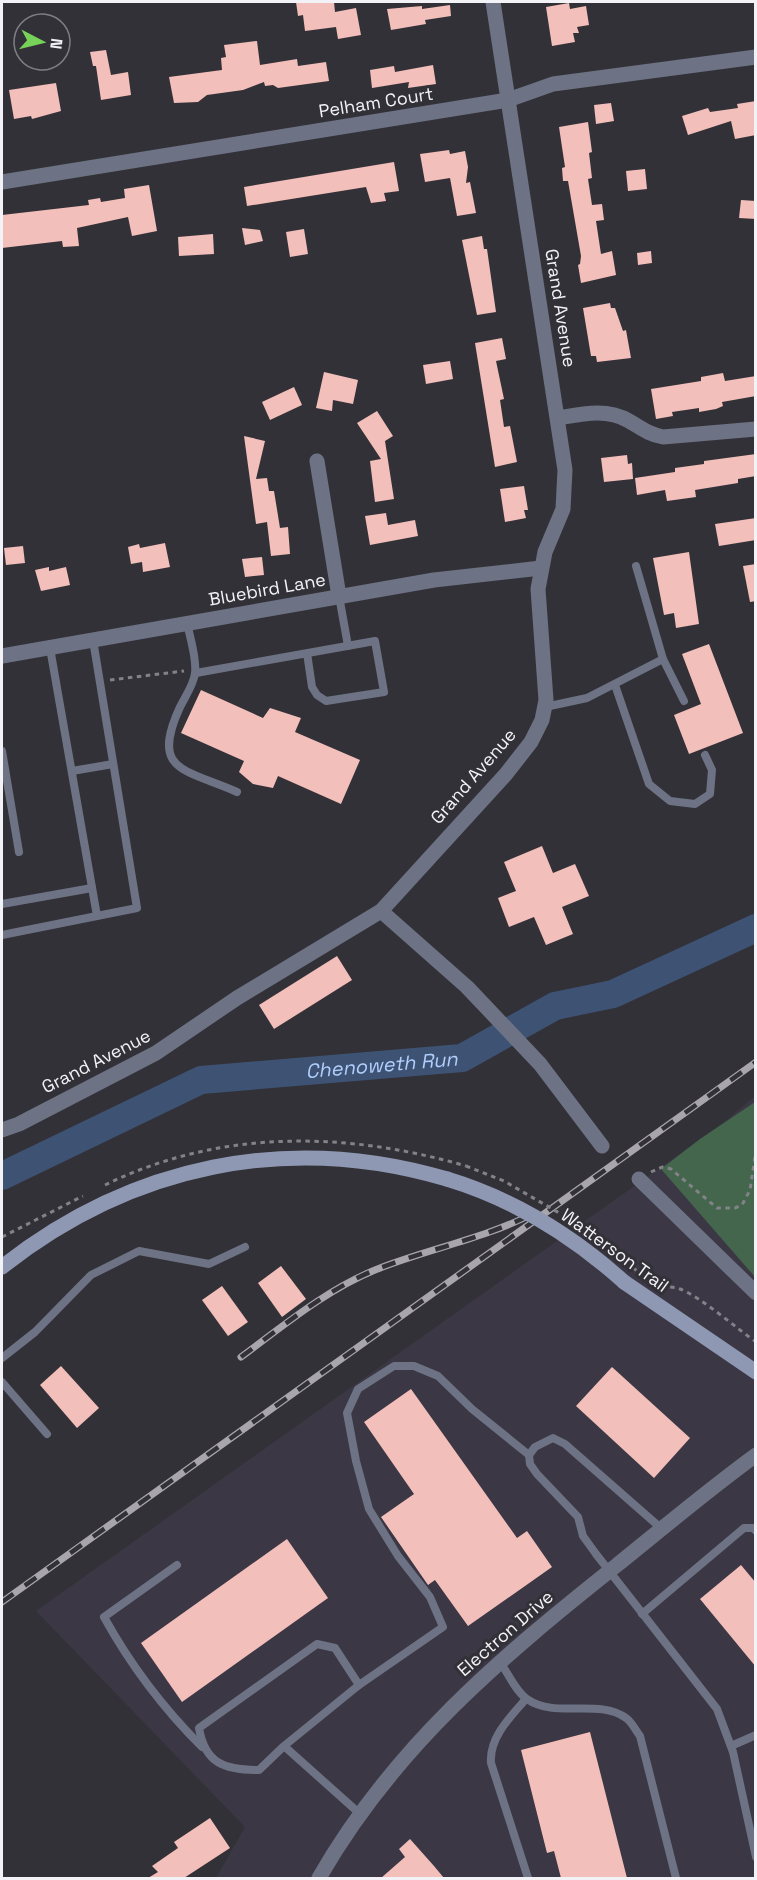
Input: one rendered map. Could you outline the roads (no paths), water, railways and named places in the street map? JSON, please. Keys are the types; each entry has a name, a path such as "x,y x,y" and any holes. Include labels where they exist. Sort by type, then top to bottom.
{"main road":[{"name":"Watterson Trail","path":"2,1268 62,1224 98,1205 136,1188 215,1166 297,1157 339,1158 380,1163 447,1179 498,1198 538,1219 570,1239 624,1282 756,1372"}],"street":[{"name":"Grand Avenue","path":"2,1130 19,1124 156,1053 274,975 381,911 506,774 531,741 545,707 547,686 538,589 545,552 562,509 565,491 559,418 493,2"},
{"name":"Pelham Court","path":"2,182 508,100 553,84 756,57"},
{"path":"559,418 594,412 617,416 649,434 663,437 756,429"},
{"path":"317,461 339,596"},
{"name":"Bluebird Lane","path":"2,656 434,580 541,568"},
{"path":"381,911 423,946 498,1019 540,1064 602,1146"},
{"path":"639,1179 756,1293"},
{"name":"Electron Drive","path":"319,1878 360,1813 406,1754 467,1692 609,1571 756,1455"}],"lane":[{"path":"636,566 663,659 684,701"},
{"path":"339,596 348,646"},
{"path":"187,623 195,671 169,732 167,744 170,758 181,767 237,792"},
{"path":"2,935 137,908 93,640"},
{"path":"195,671 375,641 384,692 326,700 317,695 312,687 307,653"},
{"path":"50,648 97,916"},
{"path":"545,707 587,698 663,659"},
{"path":"615,685 649,784 670,801 695,804 710,794 712,770 705,755"},
{"path":"2,752 19,852"},
{"path":"72,771 113,764"},
{"path":"2,904 92,888"},
{"path":"2,1358 35,1332 91,1275 139,1251 209,1264 245,1247"},
{"path":"177,1564 104,1617 127,1659 171,1716 202,1747 222,1765 242,1770 259,1770 284,1746 359,1685 443,1627 430,1597 398,1556 369,1509 356,1461 347,1413 358,1389 394,1366 414,1366 438,1376 472,1409 529,1455"},
{"path":"2,1382 47,1434"},
{"path":"662,1528 565,1444 553,1438 535,1447 529,1455 530,1464 537,1474 578,1517 583,1536 717,1709 731,1746 756,1857"},
{"path":"642,1614 744,1528 753,1528 756,1531"},
{"path":"202,1747 199,1728 317,1644 335,1648 359,1685"},
{"path":"500,1662 526,1699 549,1707 606,1710 627,1718 640,1736 676,1878"},
{"path":"526,1699 508,1721 490,1750 491,1763 528,1878"},
{"path":"731,1746 756,1735"},
{"path":"284,1746 360,1813"}],"waterway":[{"name":"Chenoweth Run","path":"2,1176 201,1080 462,1058 555,1006 613,994 756,928"}],"railway":[{"path":"2,1602 756,1062"},
{"path":"241,1357 305,1309 357,1278 495,1230 534,1213"}]}
